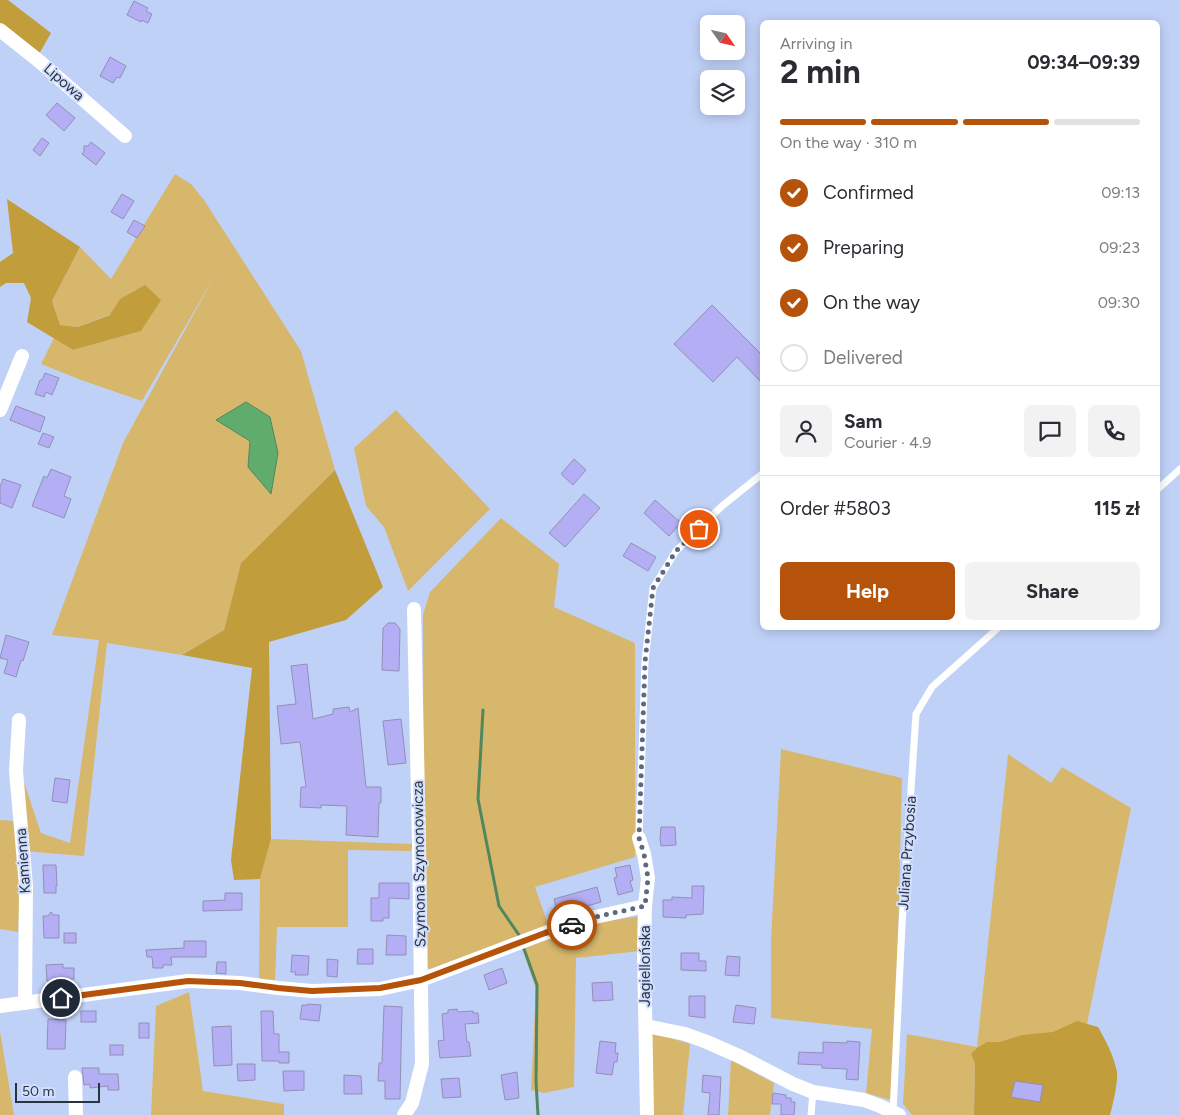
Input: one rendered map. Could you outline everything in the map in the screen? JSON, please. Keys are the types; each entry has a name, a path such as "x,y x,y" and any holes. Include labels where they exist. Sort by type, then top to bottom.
{"street":[{"name":"Lipowa","path":"0,30 39,60 125,136"},
{"path":"0,410 22,356"},
{"name":"Szymona Szymonowicza","path":"404,1115 412,1103 422,1064 420,844 414,609"},
{"name":"Kamienna","path":"19,720 16,771 26,886 25,1003"},
{"name":"Jagiellońska","path":"639,838 648,878 645,906 647,1115"},
{"path":"0,1006 188,981 240,983 312,991 380,988 421,980 545,933 595,917 645,906"},
{"name":"Juliana Przybosia","path":"646,1026 685,1034 707,1042 813,1092 864,1100 896,1114"},
{"path":"75,1077 76,1115"}],"lane":[{"path":"1160,487 1180,469"},
{"name":"Jagiellońska","path":"639,838 645,662 653,588 676,551 722,506 760,476"},
{"name":"Juliana Przybosia","path":"896,1114 902,925 916,714 932,687 996,630"},
{"path":"811,1115 813,1092"}],"shaded area":[{"path":"0,0 8,0 51,33 39,54 0,24"},
{"path":"175,174 191,184 204,200 301,351 335,470 241,563 224,630 182,655 107,643 84,856 22,851 18,932 0,929 0,820 16,821 21,773 41,833 70,843 99,640 52,635 123,443 214,277 142,401 41,364 54,338 73,350 141,331 160,300 111,314 78,327 60,325 52,301 80,247 111,279"},
{"path":"7,199 80,247 52,301 60,325 78,327 110,315 120,299 145,285 161,300 141,331 73,350 27,322 31,298 24,283 6,283 0,287 0,262 13,253"},
{"path":"246,402 270,417 278,453 271,494 248,467 250,441 216,420"},
{"path":"396,410 490,509 408,591 384,527 366,506 354,448"},
{"path":"335,470 383,587 346,620 269,642 271,839 260,879 234,880 231,860 252,668 182,655 224,630 241,563"},
{"path":"501,518 559,564 554,607 635,643 635,857 535,887 549,927 432,970 424,966 423,615 430,592"},
{"path":"781,749 902,778 894,1101 866,1093 872,1029 771,1018 771,941"},
{"path":"1008,754 1051,783 1062,767 1131,808 1087,1024 971,1054 975,1064 974,1115 912,1115 903,1104 907,1034 977,1047"},
{"path":"271,839 413,844 411,851 348,850 348,927 277,927 275,984 259,981 260,879"},
{"path":"640,916 640,951 576,958 574,1087 544,1093 531,1090 536,989 522,948 597,923"},
{"path":"189,992 203,1091 284,1104 284,1115 151,1115 156,1006"},
{"path":"1077,1021 1098,1027 1114,1060 1117,1082 1110,1115 974,1115 975,1064 971,1054 977,1048 987,1042 1000,1042 1022,1035 1053,1032"},
{"path":"0,1031 14,1115 0,1115"},
{"path":"649,1031 690,1044 683,1115 652,1115"},
{"path":"731,1060 774,1083 770,1115 728,1115"}],"building":[{"path":"134,1 148,8 146,11 152,14 148,23 141,20 141,22 127,15"},
{"path":"110,57 126,66 120,78 117,77 113,83 100,76"},
{"path":"57,103 75,118 64,131 46,115"},
{"path":"42,138 49,143 40,156 33,150"},
{"path":"91,142 105,153 96,165 82,154 84,146 88,146"},
{"path":"122,194 134,201 123,219 111,212"},
{"path":"134,220 145,226 137,238 127,232"},
{"path":"712,305 760,353 760,381 737,357 713,382 674,344"},
{"path":"45,373 59,378 52,395 46,392 44,397 35,394 40,380 42,380"},
{"path":"16,406 45,417 40,432 10,420"},
{"path":"43,433 54,437 49,448 38,444"},
{"path":"574,459 586,470 573,485 561,474"},
{"path":"51,469 71,477 64,496 71,499 64,518 32,506 44,476 47,478"},
{"path":"3,479 21,485 12,508 0,503 0,487"},
{"path":"584,494 600,508 565,547 549,533"},
{"path":"655,500 681,523 669,536 644,513"},
{"path":"631,543 656,557 648,571 623,556"},
{"path":"388,623 395,623 400,629 399,671 382,670 383,628"},
{"path":"6,635 29,642 16,677 4,673 8,660 0,658"},
{"path":"307,664 313,719 333,714 333,709 349,707 350,712 358,708 366,787 381,787 378,837 346,835 347,806 321,805 321,808 300,807 301,787 306,787 300,742 281,744 277,706 296,704 291,666"},
{"path":"401,719 406,763 388,765 383,721"},
{"path":"55,778 70,780 67,803 52,801"},
{"path":"661,827 675,827 676,845 661,846"},
{"path":"43,865 56,865 56,893 44,893"},
{"path":"630,865 633,880 630,881 633,891 618,895 614,878 617,877 615,868"},
{"path":"379,883 409,883 409,899 389,898 389,918 383,918 383,921 371,921 371,898 379,898"},
{"path":"692,886 704,886 703,914 686,915 686,918 663,917 663,900 672,900 672,897 692,898"},
{"path":"597,887 601,902 573,910 574,913 566,915 565,912 558,914 554,899"},
{"path":"225,893 242,893 242,910 203,911 203,901 225,900"},
{"path":"51,912 54,915 59,915 59,938 44,938 43,916 48,916"},
{"path":"64,933 76,933 76,943 64,943"},
{"path":"387,935 406,936 406,955 386,955"},
{"path":"184,941 206,941 206,957 171,957 172,965 163,965 163,968 153,968 152,957 147,957 146,950 184,948"},
{"path":"358,949 373,949 373,964 357,964"},
{"path":"681,953 699,953 699,961 706,961 706,971 681,970"},
{"path":"292,955 309,956 308,975 295,975 296,972 291,972"},
{"path":"727,956 740,957 739,976 725,975"},
{"path":"327,959 338,960 337,977 327,976"},
{"path":"217,962 226,962 226,974 216,973"},
{"path":"63,964 63,968 74,968 74,979 47,981 46,965"},
{"path":"502,968 507,983 489,990 484,975"},
{"path":"612,982 613,1000 593,1001 592,983"},
{"path":"689,996 705,996 705,1018 689,1016"},
{"path":"302,1005 321,1005 319,1021 300,1019"},
{"path":"736,1005 756,1008 754,1024 733,1022"},
{"path":"384,1006 402,1007 400,1099 385,1099 385,1081 378,1081 379,1063 382,1063"},
{"path":"457,1009 458,1012 473,1011 473,1013 478,1013 479,1023 465,1024 471,1056 440,1058 438,1041 444,1040 442,1014 448,1013 448,1010"},
{"path":"81,1011 96,1011 96,1022 81,1022"},
{"path":"261,1011 273,1011 274,1034 279,1034 279,1052 289,1052 289,1063 262,1061"},
{"path":"48,1019 66,1020 65,1049 47,1049"},
{"path":"139,1023 149,1023 149,1038 139,1038"},
{"path":"231,1026 232,1065 214,1066 212,1027"},
{"path":"600,1041 616,1043 615,1053 618,1053 617,1062 614,1062 612,1075 596,1073"},
{"path":"847,1041 860,1042 858,1080 846,1079 847,1069 822,1068 822,1065 798,1064 799,1052 823,1053 823,1042 847,1043"},
{"path":"110,1045 123,1045 123,1055 110,1055"},
{"path":"237,1064 255,1064 255,1080 238,1081"},
{"path":"82,1068 99,1068 99,1074 118,1074 119,1090 108,1090 108,1086 90,1088 90,1084 84,1085"},
{"path":"283,1071 304,1071 304,1090 284,1091"},
{"path":"517,1072 519,1098 505,1100 501,1075"},
{"path":"344,1075 361,1076 362,1094 344,1094"},
{"path":"703,1075 721,1077 719,1115 708,1115 710,1093 702,1092"},
{"path":"459,1078 461,1097 443,1098 441,1079"},
{"path":"1015,1081 1043,1085 1040,1102 1011,1097"},
{"path":"773,1093 786,1095 786,1098 791,1098 791,1102 795,1102 794,1115 781,1115 781,1104 772,1104"}],"waterway":[{"path":"483,710 478,799 499,906 519,935"},
{"path":"524,949 537,985 536,1082 538,1115"}],"way so far":[{"path":"572,925 595,917 645,906 648,878 639,838 645,662 653,588 676,551 699,529"}],"route":[{"path":"61,998 188,981 240,983 312,991 380,988 421,980 545,933 572,925"}]}
